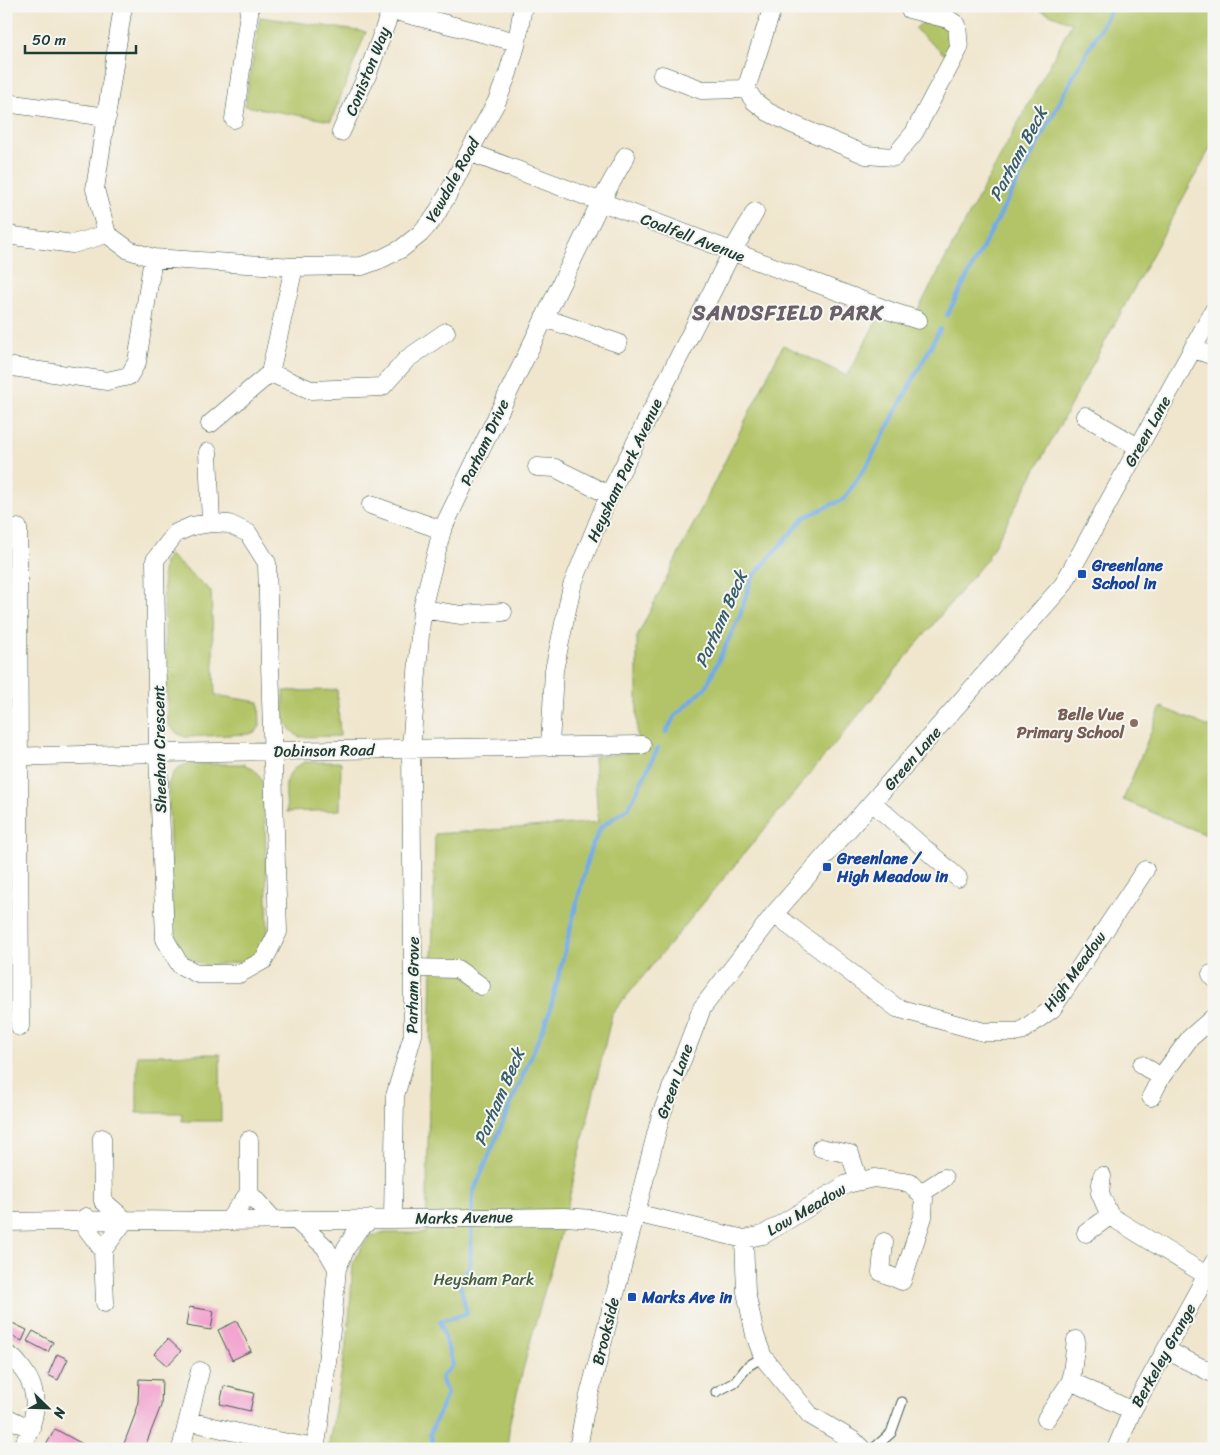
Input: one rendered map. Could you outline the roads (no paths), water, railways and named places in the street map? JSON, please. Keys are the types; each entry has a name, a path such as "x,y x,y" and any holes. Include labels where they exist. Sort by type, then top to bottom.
{"street":[{"path":"6,235 73,244 107,234 95,190 124,6"},
{"path":"234,119 250,6"},
{"name":"Yewdale Road","path":"107,234 129,250 153,258 294,267 362,266 401,250 420,234 434,218 496,101 518,42 522,6"},
{"path":"746,89 774,6"},
{"name":"Coniston Way","path":"341,132 368,72 392,8 518,42"},
{"path":"746,89 754,100 768,112 792,124 866,155 894,157 914,133 959,48 957,25 948,19 909,8"},
{"path":"662,75 702,90 746,89"},
{"path":"6,103 106,117"},
{"name":"Coalfell Avenue","path":"469,152 918,320"},
{"name":"Parham Drive","path":"411,750 422,609 442,530 601,201 626,156"},
{"name":"Heysham Park Avenue","path":"550,746 554,670 572,586 609,494 732,252 755,212"},
{"path":"6,366 107,381 129,376 136,362 153,258"},
{"path":"210,424 270,373 294,267"},
{"name":"Green Lane","path":"633,1220 660,1115 702,1008 774,914 1063,585 1214,310"},
{"path":"544,318 618,342"},
{"path":"270,373 311,390 382,388 407,359 446,332"},
{"path":"1193,349 1214,356"},
{"path":"1085,416 1138,447"},
{"path":"208,452 211,524"},
{"path":"537,466 555,468 609,494"},
{"path":"371,505 442,530"},
{"name":"Sheehan Crescent","path":"230,524 248,533 267,563 273,751 278,932 264,960 239,974 198,974 180,965 164,939 158,753 155,560 176,533 192,526 230,524"},
{"path":"18,528 13,757 20,1027"},
{"path":"422,609 461,615 503,612"},
{"name":"Dobinson Road","path":"13,757 642,745"},
{"name":"Parham Grove","path":"394,1218 395,1096 413,1035 411,750"},
{"path":"872,803 958,878"},
{"name":"High Meadow","path":"774,914 897,1008 984,1032 1020,1032 1052,1009 1145,870"},
{"path":"414,968 457,969 481,986"},
{"path":"1151,1097 1161,1077 1190,1038 1214,1017"},
{"path":"1142,1065 1161,1077"},
{"path":"102,1138 103,1201 125,1220 103,1250"},
{"path":"228,1221 249,1193 249,1140"},
{"path":"821,1148 850,1154 859,1181"},
{"path":"1102,1176 1100,1193 1110,1216 1210,1268"},
{"name":"Low Meadow","path":"633,1220 744,1239 763,1235 847,1184 874,1178 910,1183 920,1194"},
{"path":"884,1242 881,1272 902,1281 923,1217 924,1198 920,1194 944,1178"},
{"path":"249,1193 274,1220"},
{"path":"103,1201 81,1221 103,1250 105,1303"},
{"path":"1086,1233 1110,1216"},
{"name":"Marks Avenue","path":"6,1222 566,1217 633,1220"},
{"path":"188,1421 315,1448 320,1425 337,1268 346,1248 357,1231 372,1219"},
{"path":"296,1220 311,1232 324,1247 337,1268"},
{"name":"Brookside","path":"578,1449 584,1414 633,1220"},
{"path":"744,1239 746,1292 763,1357 810,1415 862,1449"},
{"name":"Berkeley Grange","path":"1116,1449 1132,1411 1210,1268"},
{"path":"1046,1419 1071,1381 1076,1340"},
{"path":"1166,1350 1214,1374"},
{"path":"6,1354 12,1356 29,1378 35,1398 35,1414 22,1449"},
{"path":"181,1449 200,1371"},
{"path":"1071,1381 1132,1411"},
{"path":"6,1417 31,1428"}],"lane":[{"path":"716,1392 735,1382 748,1366 763,1357"},
{"path":"873,1449 891,1433 902,1402"}],"waterway":[{"name":"Parham Beck","path":"947,315 1074,75 1113,6"},
{"name":"Parham Beck","path":"666,732 675,716 706,687 740,615 751,579 805,517 844,499 869,462 940,329"},
{"name":"Parham Beck","path":"472,1215 473,1193 549,1014 590,850 601,827 629,807 658,748"},
{"name":"Parham Beck","path":"435,1449 430,1434 447,1394 441,1377 453,1365 440,1321 467,1314 460,1284 470,1264 472,1223"}],"place":[{"name":"Greenlane School in","path":"1082,574"},
{"name":"Belle Vue Primary School","path":"1134,723"},
{"name":"Greenlane / High Meadow in","path":"827,867"},
{"name":"Marks Ave in","path":"632,1297"}],"district":[{"name":"SANDSFIELD PARK","path":"788,313"}],"park label":[{"name":"Heysham Park","path":"484,1279"}]}
